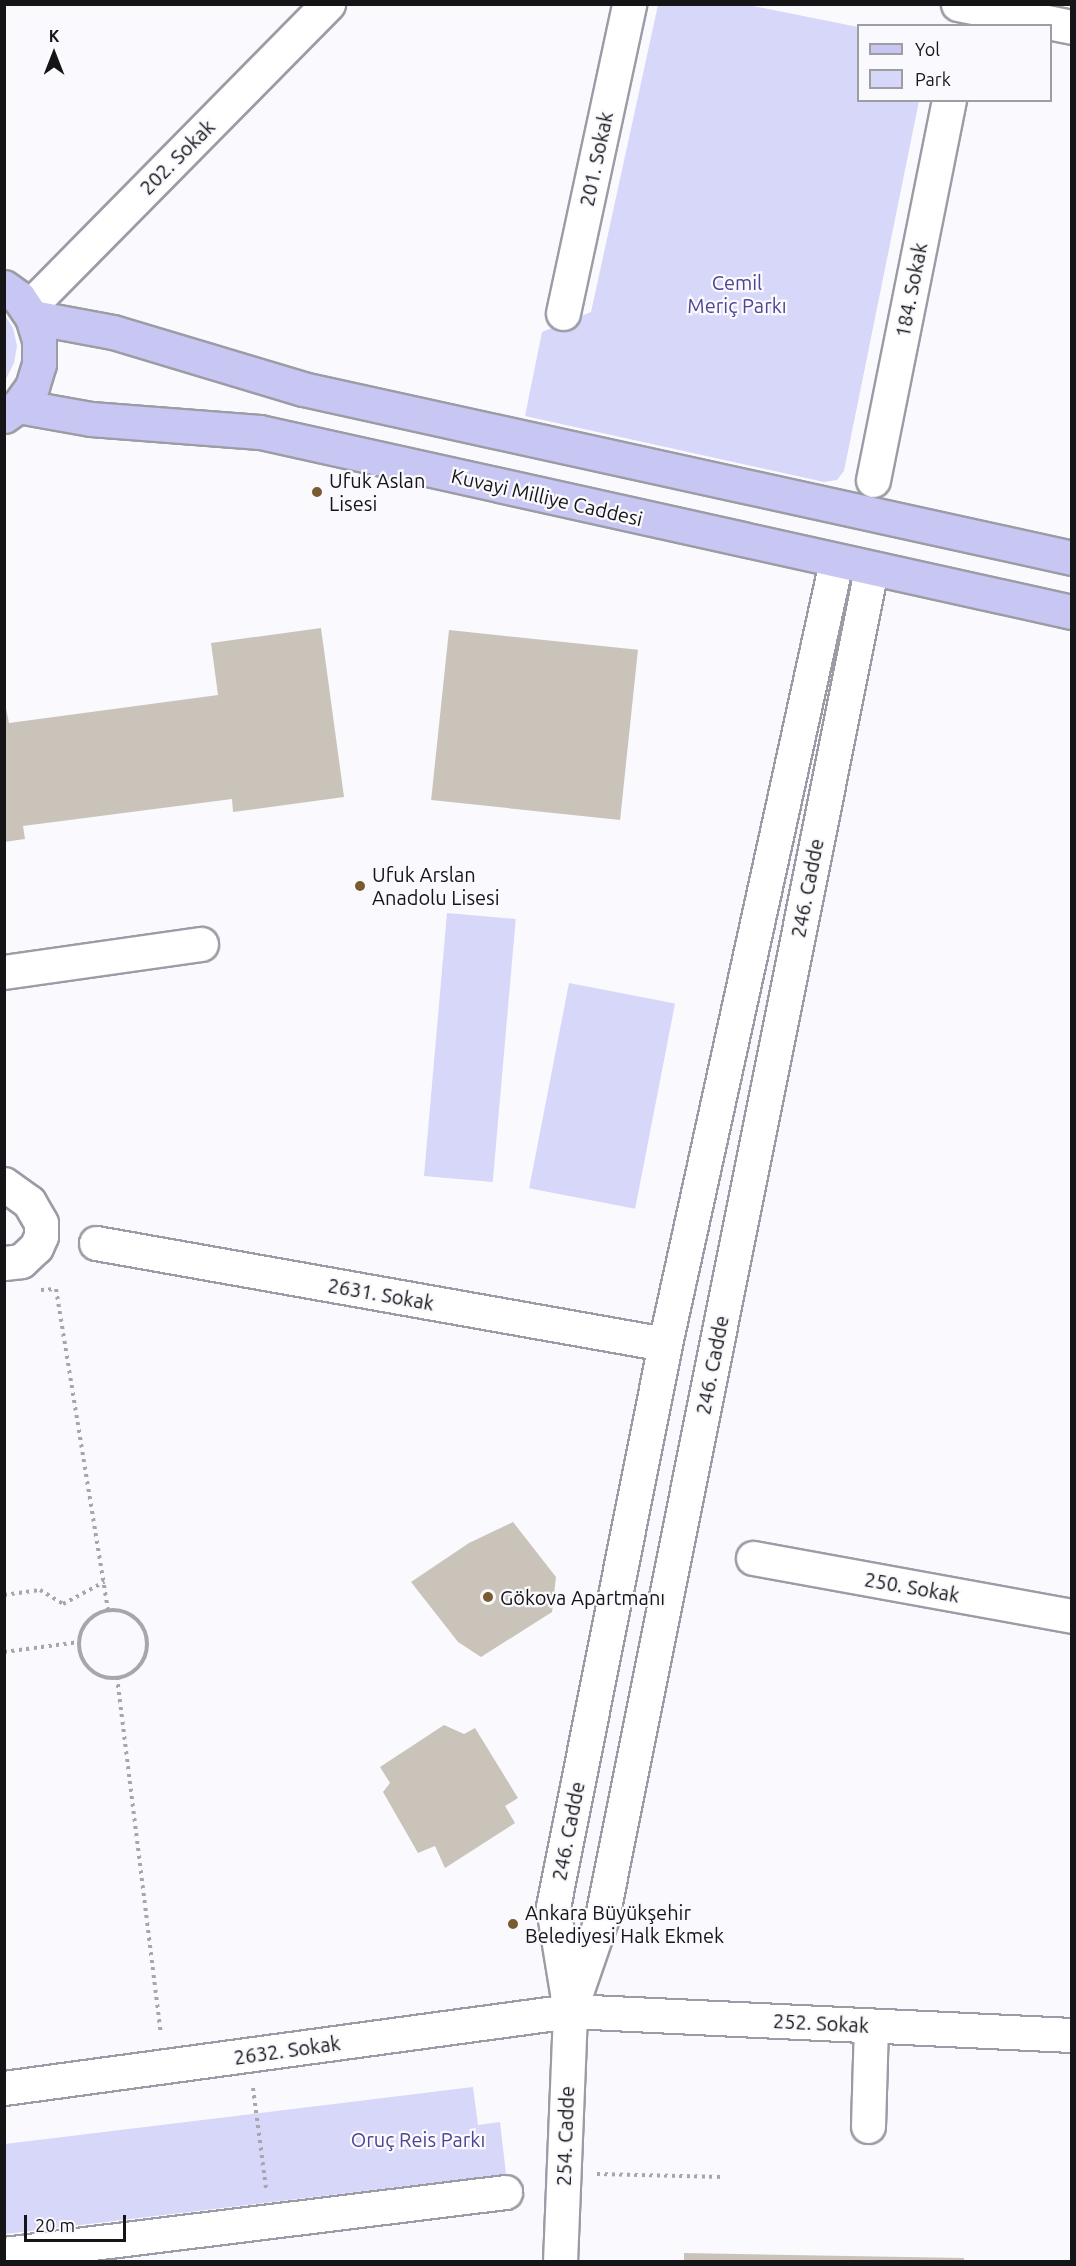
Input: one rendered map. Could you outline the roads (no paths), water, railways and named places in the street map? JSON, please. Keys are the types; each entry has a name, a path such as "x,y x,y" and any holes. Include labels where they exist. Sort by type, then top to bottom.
{"main road":[{"path":"11,411 32,387 39,364 39,340 17,296"},
{"path":"17,296 113,332 303,389 846,511 1071,558"},
{"name":"Kuvayi Milliye Caddesi","path":"11,411 260,432 836,562 1071,612"},
{"path":"836,562 846,511"},
{"path":"871,569 881,518"}],"street":[{"name":"202. Sokak","path":"17,296 328,4"},
{"name":"201. Sokak","path":"563,314 629,4"},
{"path":"963,12 1049,24"},
{"path":"1052,24 1071,27"},
{"name":"184. Sokak","path":"881,518 873,480 949,102"},
{"name":"184. Sokak","path":"846,511 873,480"},
{"name":"246. Cadde","path":"570,2011 553,1907 665,1344 836,562"},
{"name":"246. Cadde","path":"570,2011 602,1917 871,569"},
{"path":"4,972 201,944"},
{"path":"4,1184 29,1202 40,1224 41,1236 36,1247 21,1261 4,1263"},
{"name":"2631. Sokak","path":"96,1243 665,1344"},
{"name":"250. Sokak","path":"753,1558 1071,1616"},
{"name":"252. Sokak","path":"570,2011 1071,2035"},
{"name":"2632. Sokak","path":"4,2088 570,2011"},
{"name":"254. Cadde","path":"560,2262 570,2011"},
{"path":"868,2126 871,2026"},
{"path":"4,2254 505,2192"}],"place":[{"name":"Ufuk Aslan Lisesi","path":"317,492"},
{"name":"Ufuk Arslan Anadolu Lisesi","path":"360,886"},
{"name":"Gökova Apartmanı","path":"488,1597"},
{"name":"Ankara Büyükşehir Belediyesi Halk Ekmek","path":"513,1924"}],"park label":[{"name":"Cemil Meriç Parkı","path":"737,294"},
{"name":"Oruç Reis Parkı","path":"418,2139"}]}
